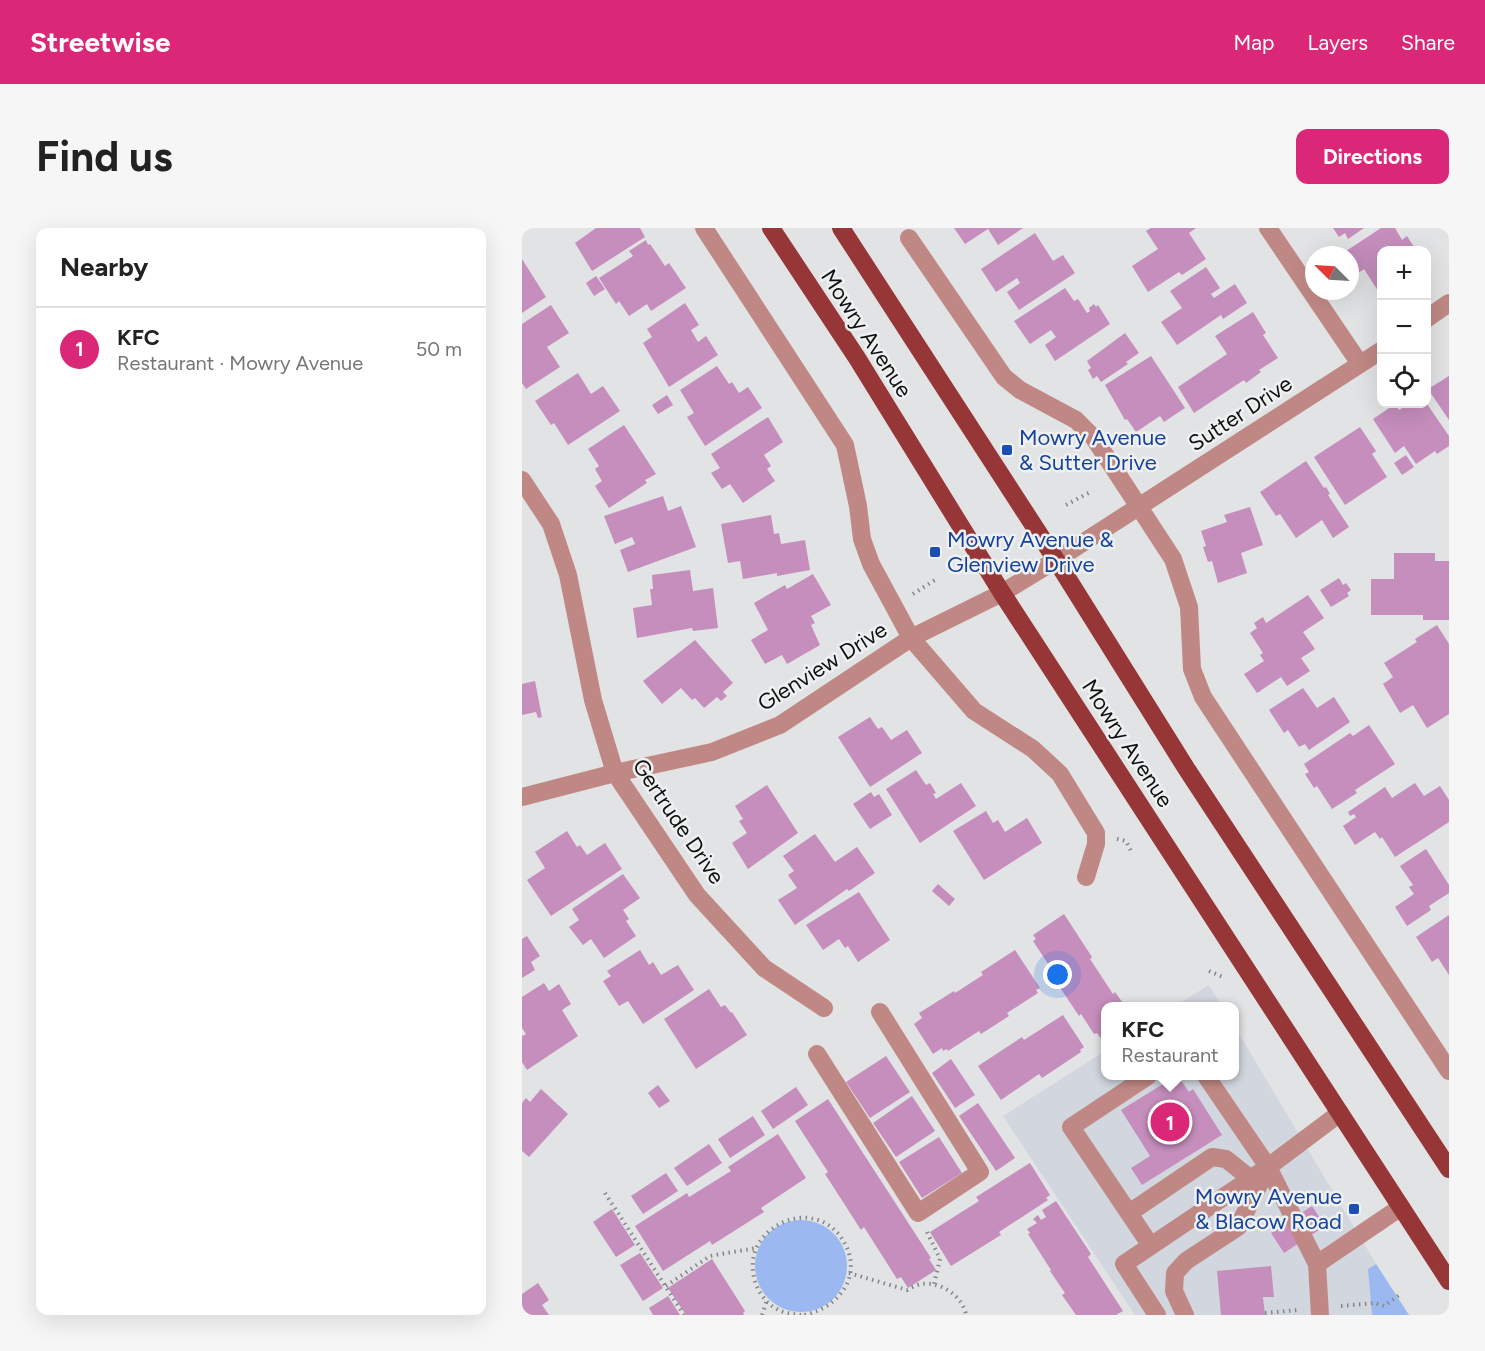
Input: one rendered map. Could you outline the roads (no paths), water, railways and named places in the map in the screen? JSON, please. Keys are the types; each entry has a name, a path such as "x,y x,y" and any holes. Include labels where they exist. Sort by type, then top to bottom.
{"main road":[{"name":"Mowry Avenue","path":"771,228 857,358 1002,592 1449,1281"},
{"name":"Mowry Avenue","path":"841,228 1056,560 1186,768 1449,1169"}],"street":[{"path":"704,228 845,445 858,506 862,538 871,564 911,638 974,711 1033,749 1060,774 1096,833 1096,844 1086,877"},
{"path":"1268,228 1360,364"},
{"path":"909,238 1004,378 1020,390 1076,420 1094,438 1140,506 1173,559 1189,607 1192,669 1203,697 1442,1044 1449,1071"},
{"path":"1431,316 1449,303"},
{"name":"Sutter Drive","path":"1002,592 1056,560 1377,353"},
{"name":"Gertrude Drive","path":"522,480 551,524 568,575 592,700 615,773 698,895 764,968 824,1008"},
{"name":"Glenview Drive","path":"522,797 615,773 712,752 780,725 911,638 1002,592"},
{"path":"817,1054 918,1213 980,1172 880,1012"},
{"path":"1142,1080 1071,1127 1151,1246"},
{"path":"1209,1080 1268,1167 1317,1264 1320,1315"},
{"path":"1157,1315 1124,1264 1251,1179 1340,1113"},
{"path":"1129,1213 1212,1157 1226,1159 1251,1179"},
{"path":"1185,1315 1174,1291 1175,1274 1185,1261 1238,1227 1268,1167"},
{"path":"1317,1264 1401,1207"}],"place":[{"name":"Mowry Avenue & Sutter Drive","path":"1007,450"},
{"name":"Mowry Avenue & Glenview Drive","path":"935,552"},
{"name":"KFC","path":"1170,1122"},
{"name":"Mowry Avenue & Blacow Road","path":"1354,1209"}]}
